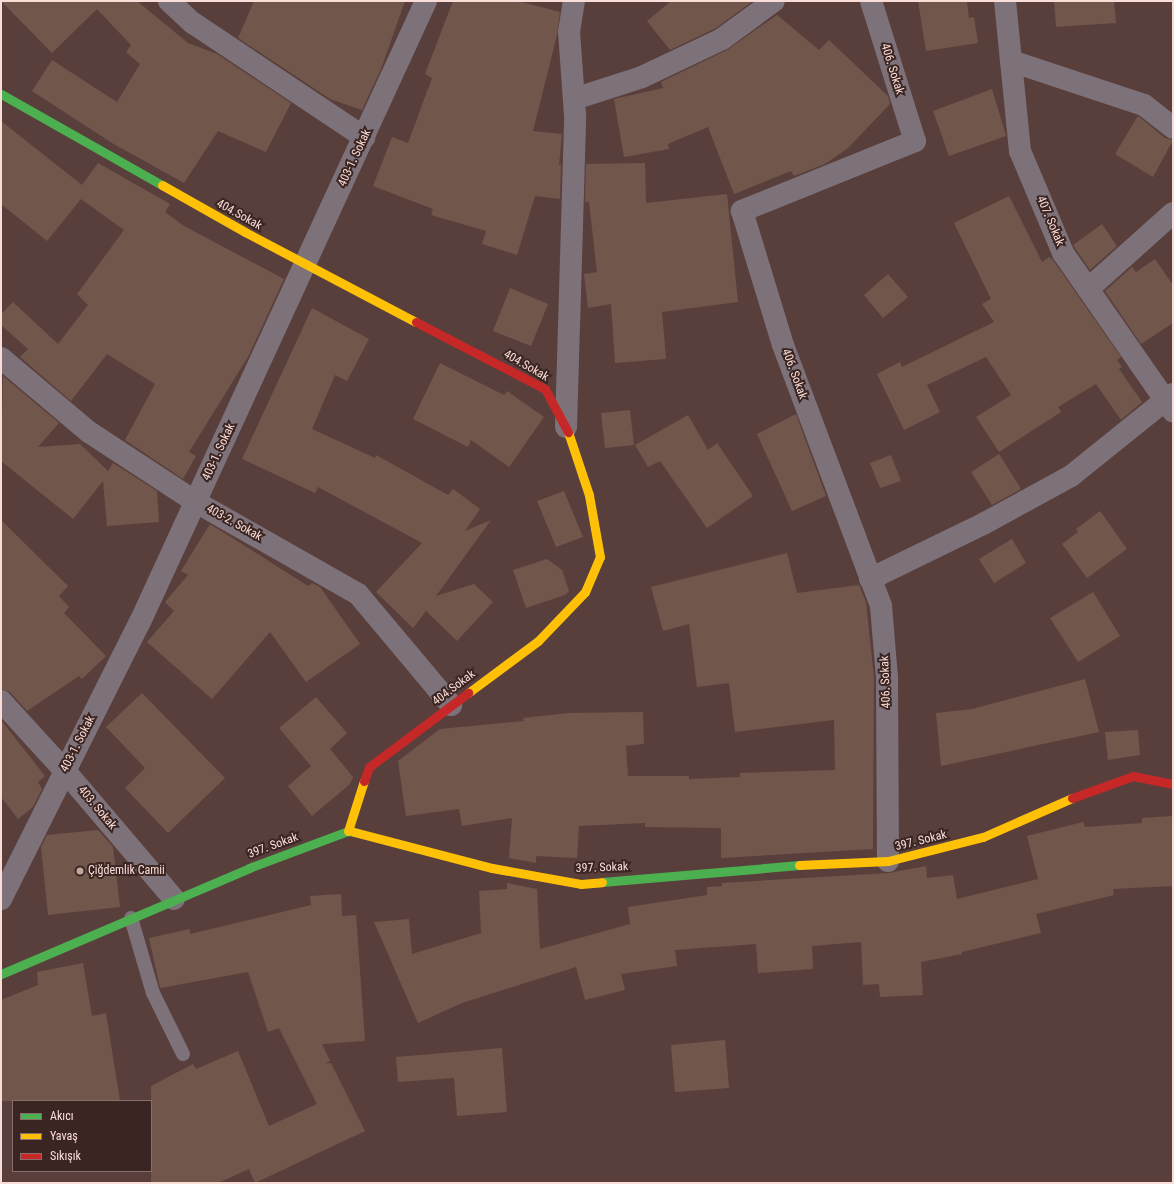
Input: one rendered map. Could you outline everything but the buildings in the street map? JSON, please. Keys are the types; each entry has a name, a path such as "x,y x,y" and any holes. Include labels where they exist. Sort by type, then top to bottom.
{"street":[{"path":"169,1 193,22 364,137"},
{"name":"403-1. Sokak","path":"1,899 140,622 426,1"},
{"path":"574,99 642,78 722,39 774,1"},
{"name":"406. Sokak","path":"871,1 915,141 742,211 783,345 881,606 887,677 888,861"},
{"name":"407. Sokak","path":"1005,1 1020,152 1063,253 1171,402"},
{"path":"566,427 574,99 569,32 570,2"},
{"path":"1012,61 1144,105 1173,128"},
{"name":"404.Sokak","path":"1,94 245,232 545,389 566,427 589,495 600,557 584,592 538,641 369,767 348,831"},
{"path":"1088,289 1173,213"},
{"name":"403-2. Sokak","path":"1,358 89,432 196,502 358,594 451,705"},
{"path":"870,579 983,524 1071,476 1171,402"},
{"name":"403. Sokak","path":"1,701 65,771 174,900"},
{"name":"397. Sokak","path":"1,974 249,868 348,831 492,868 581,884 748,868 888,861 983,837 1090,790 1133,776 1173,784"}],"lane":[{"path":"131,918 153,992 183,1054"}],"traffic: fast":[{"path":"1,94 162,185"},
{"path":"1,974 249,868 348,831 354,832"},
{"path":"602,882 799,865"}],"traffic: slow":[{"path":"162,185 245,232 416,322"},
{"path":"468,693 538,641 585,592 600,557 589,495 568,432"},
{"path":"348,831 364,781"},
{"path":"799,865 888,861 983,837 1072,798"},
{"path":"354,832 492,868 581,884 602,882"}],"traffic: jam":[{"path":"416,322 545,389 568,432"},
{"path":"364,781 369,767 468,693"},
{"path":"1072,798 1133,776 1173,784"}],"place":[{"name":"Çiğdemlik Camii","path":"80,871"}]}
